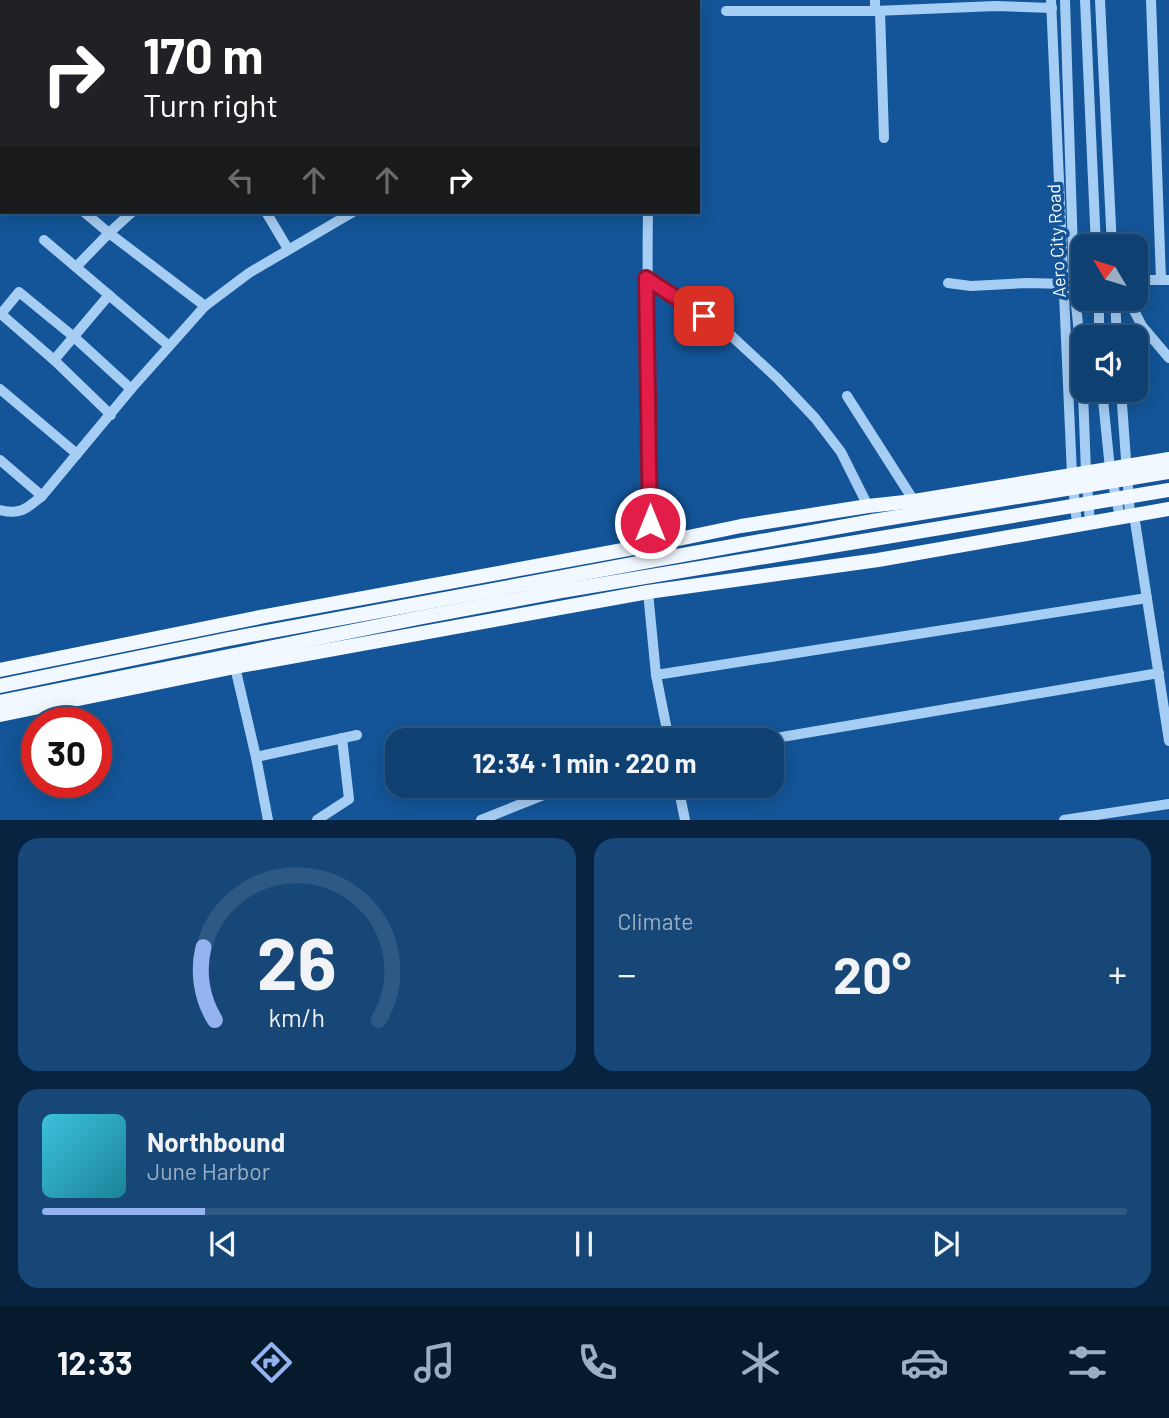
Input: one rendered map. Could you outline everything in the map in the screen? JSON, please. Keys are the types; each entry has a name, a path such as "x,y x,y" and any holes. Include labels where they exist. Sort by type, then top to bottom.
{"main road":[{"path":"0,670 741,526 1169,460"},
{"path":"0,702 418,618 558,585 860,523 1169,472"},
{"path":"0,686 243,637 558,585 1169,491"},
{"path":"0,715 235,667 648,592 878,560 1169,509"}],"street":[{"name":"Aero City Road","path":"1065,0 1068,284"},
{"path":"1085,0 1095,234"},
{"path":"1100,0 1111,234"},
{"path":"1151,0 1165,280"},
{"path":"726,11 996,3 1052,4 1084,523"},
{"path":"877,7 884,138"},
{"path":"86,214 205,306"},
{"path":"76,267 130,214"},
{"path":"267,214 288,249"},
{"path":"330,214 336,223"},
{"path":"0,510 15,513 27,508 41,496 205,306 249,272 351,214"},
{"path":"648,214 646,278 650,545"},
{"path":"44,240 169,346"},
{"path":"646,278 724,329 778,379 815,418 841,452 868,506"},
{"path":"948,283 1068,284"},
{"path":"111,415 54,360 0,314 19,292 131,389"},
{"path":"54,360 109,295"},
{"path":"1135,312 1142,326 1169,358"},
{"path":"0,389 77,454"},
{"path":"847,396 914,501"},
{"path":"1103,402 1110,469 1128,515 1147,598 1159,673 1165,693 1169,741"},
{"path":"1122,402 1128,515"},
{"path":"0,460 41,496"},
{"path":"648,592 656,675 667,728"},
{"path":"656,675 1147,598"},
{"path":"235,667 268,820"},
{"path":"784,737 1159,673"},
{"path":"256,757 357,735"},
{"path":"317,820 349,799 342,738"},
{"path":"481,820 536,798"},
{"path":"680,798 685,820"},
{"path":"1065,820 1169,804"}],"route":[{"path":"650,523 646,278 704,316"}]}
